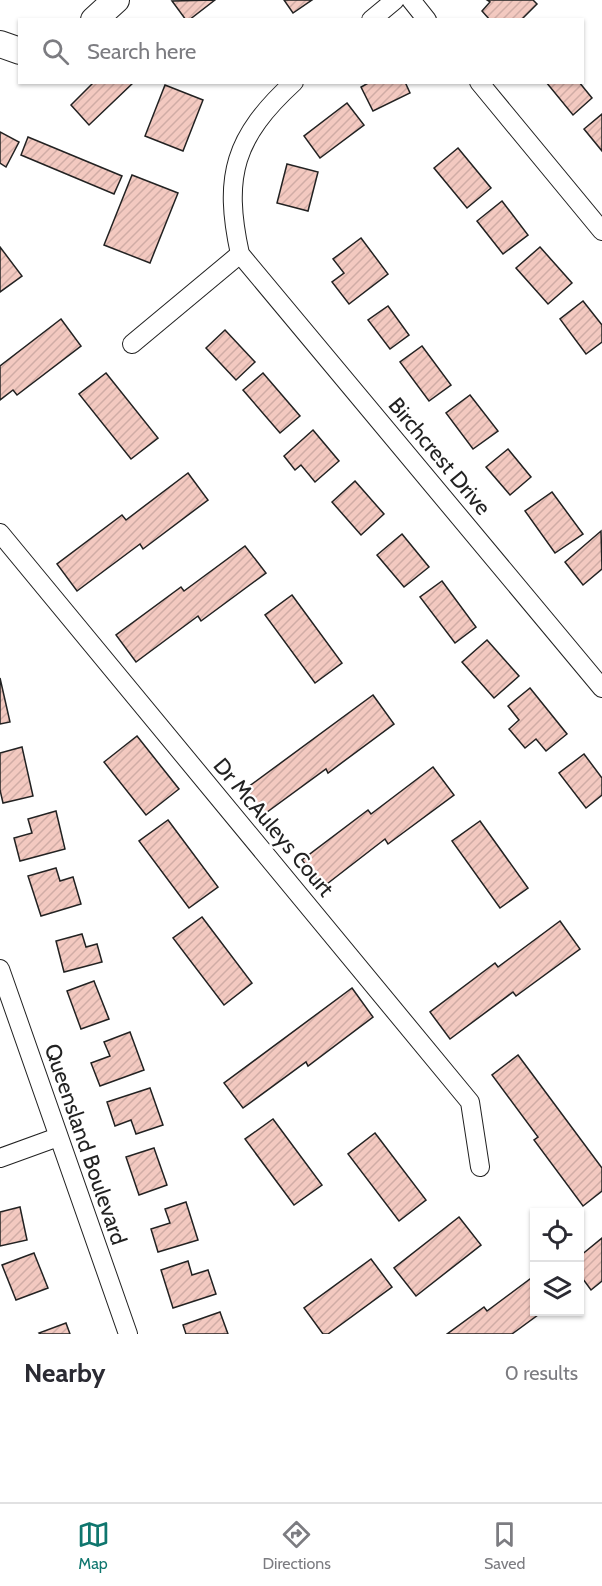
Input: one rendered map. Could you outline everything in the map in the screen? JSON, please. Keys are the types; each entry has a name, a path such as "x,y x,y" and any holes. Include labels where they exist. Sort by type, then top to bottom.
{"street":[{"path":"96,18 116,0"},
{"path":"372,18 395,0"},
{"path":"411,0 425,18"},
{"path":"0,44 18,50"},
{"path":"132,344 240,254 232,199 233,179 239,156 260,117 292,84"},
{"path":"481,84 602,231"},
{"name":"Birchcrest Drive","path":"240,254 602,688"},
{"name":"Dr McAuleys Court","path":"0,533 470,1102 480,1167"},
{"name":"Queensland Boulevard","path":"0,969 128,1334"},
{"path":"0,1158 58,1137"}],"building":[{"path":"215,0 192,18 185,18 172,1"},
{"path":"284,0 312,0 293,13"},
{"path":"487,0 533,0 537,4 523,18 488,18 482,11 490,2"},
{"path":"92,84 132,84 89,125 71,105"},
{"path":"366,84 406,84 410,93 373,111 361,87"},
{"path":"548,84 581,84 592,98 573,115"},
{"path":"165,85 203,100 183,151 145,136"},
{"path":"347,103 364,125 320,158 304,136"},
{"path":"602,114 602,151 584,129"},
{"path":"0,132 19,142 6,167 0,163"},
{"path":"28,137 122,176 114,194 21,155"},
{"path":"458,148 491,188 467,208 434,168"},
{"path":"287,164 318,172 308,211 277,203"},
{"path":"132,175 178,193 150,263 104,245"},
{"path":"502,201 528,235 503,254 477,221"},
{"path":"361,238 388,274 349,304 332,282 344,273 333,259"},
{"path":"0,247 22,276 0,292"},
{"path":"540,247 572,283 548,304 516,268"},
{"path":"583,301 602,325 602,342 586,354 560,319"},
{"path":"388,306 409,335 390,349 368,320"},
{"path":"61,319 81,346 17,395 13,390 0,400 0,366"},
{"path":"225,330 255,362 236,380 206,348"},
{"path":"422,346 451,385 429,401 400,362"},
{"path":"106,373 158,438 131,459 79,394"},
{"path":"263,373 300,416 280,433 243,390"},
{"path":"470,395 498,431 473,449 446,413"},
{"path":"313,430 339,461 315,482 301,465 295,470 284,456"},
{"path":"508,449 531,477 510,495 486,467"},
{"path":"188,473 208,500 143,549 140,544 77,591 57,564 122,515 126,520"},
{"path":"355,481 384,514 361,535 332,502"},
{"path":"552,492 583,534 555,553 525,511"},
{"path":"601,531 602,569 583,585 565,562"},
{"path":"402,534 429,567 404,587 377,555"},
{"path":"245,546 266,573 201,621 198,616 136,662 116,635 181,587 184,591"},
{"path":"442,581 476,627 455,643 420,597"},
{"path":"292,595 342,663 315,683 265,615"},
{"path":"487,640 519,676 494,698 462,662"},
{"path":"0,678 10,722 0,724"},
{"path":"530,688 567,734 546,751 536,739 525,748 509,729 519,720 508,706"},
{"path":"373,695 394,724 328,773 326,769 263,815 244,790"},
{"path":"137,736 179,789 146,815 104,762"},
{"path":"22,747 33,796 3,803 0,790 0,753"},
{"path":"584,754 602,778 602,795 586,808 559,773"},
{"path":"433,767 454,795 388,844 385,839 323,887 302,860 368,810 371,814"},
{"path":"56,811 65,849 20,861 14,838 32,833 28,819"},
{"path":"168,820 218,887 189,908 139,841"},
{"path":"480,821 528,888 500,908 452,841"},
{"path":"56,868 60,881 73,877 81,904 41,916 28,876"},
{"path":"202,917 252,983 224,1005 173,938"},
{"path":"560,921 580,949 516,996 513,992 450,1039 430,1012 495,963 498,967"},
{"path":"82,934 86,947 97,944 102,962 64,972 56,941"},
{"path":"94,981 109,1019 81,1029 67,991"},
{"path":"352,988 373,1017 308,1066 306,1062 243,1108 224,1083"},
{"path":"130,1032 144,1070 100,1086 91,1063 110,1056 104,1042"},
{"path":"518,1055 602,1168 602,1191 583,1206 534,1140 538,1137 492,1075"},
{"path":"150,1088 163,1125 136,1134 131,1120 115,1126 107,1102"},
{"path":"273,1119 322,1185 294,1205 245,1139"},
{"path":"375,1133 426,1200 399,1221 348,1154"},
{"path":"154,1148 167,1185 139,1195 126,1157"},
{"path":"186,1202 198,1240 158,1252 151,1229 170,1223 165,1209"},
{"path":"20,1207 27,1240 0,1246 0,1212"},
{"path":"459,1217 481,1245 416,1296 394,1268"},
{"path":"602,1238 602,1281 591,1290 584,1280 584,1253"},
{"path":"34,1253 48,1288 16,1300 2,1265"},
{"path":"371,1259 392,1287 328,1334 323,1334 304,1308"},
{"path":"188,1261 192,1275 208,1270 216,1294 173,1308 161,1270"},
{"path":"530,1279 530,1316 537,1316 512,1334 447,1334 484,1307 487,1311"},
{"path":"220,1312 228,1334 186,1334 183,1325"},
{"path":"66,1323 70,1334 39,1333"}]}
